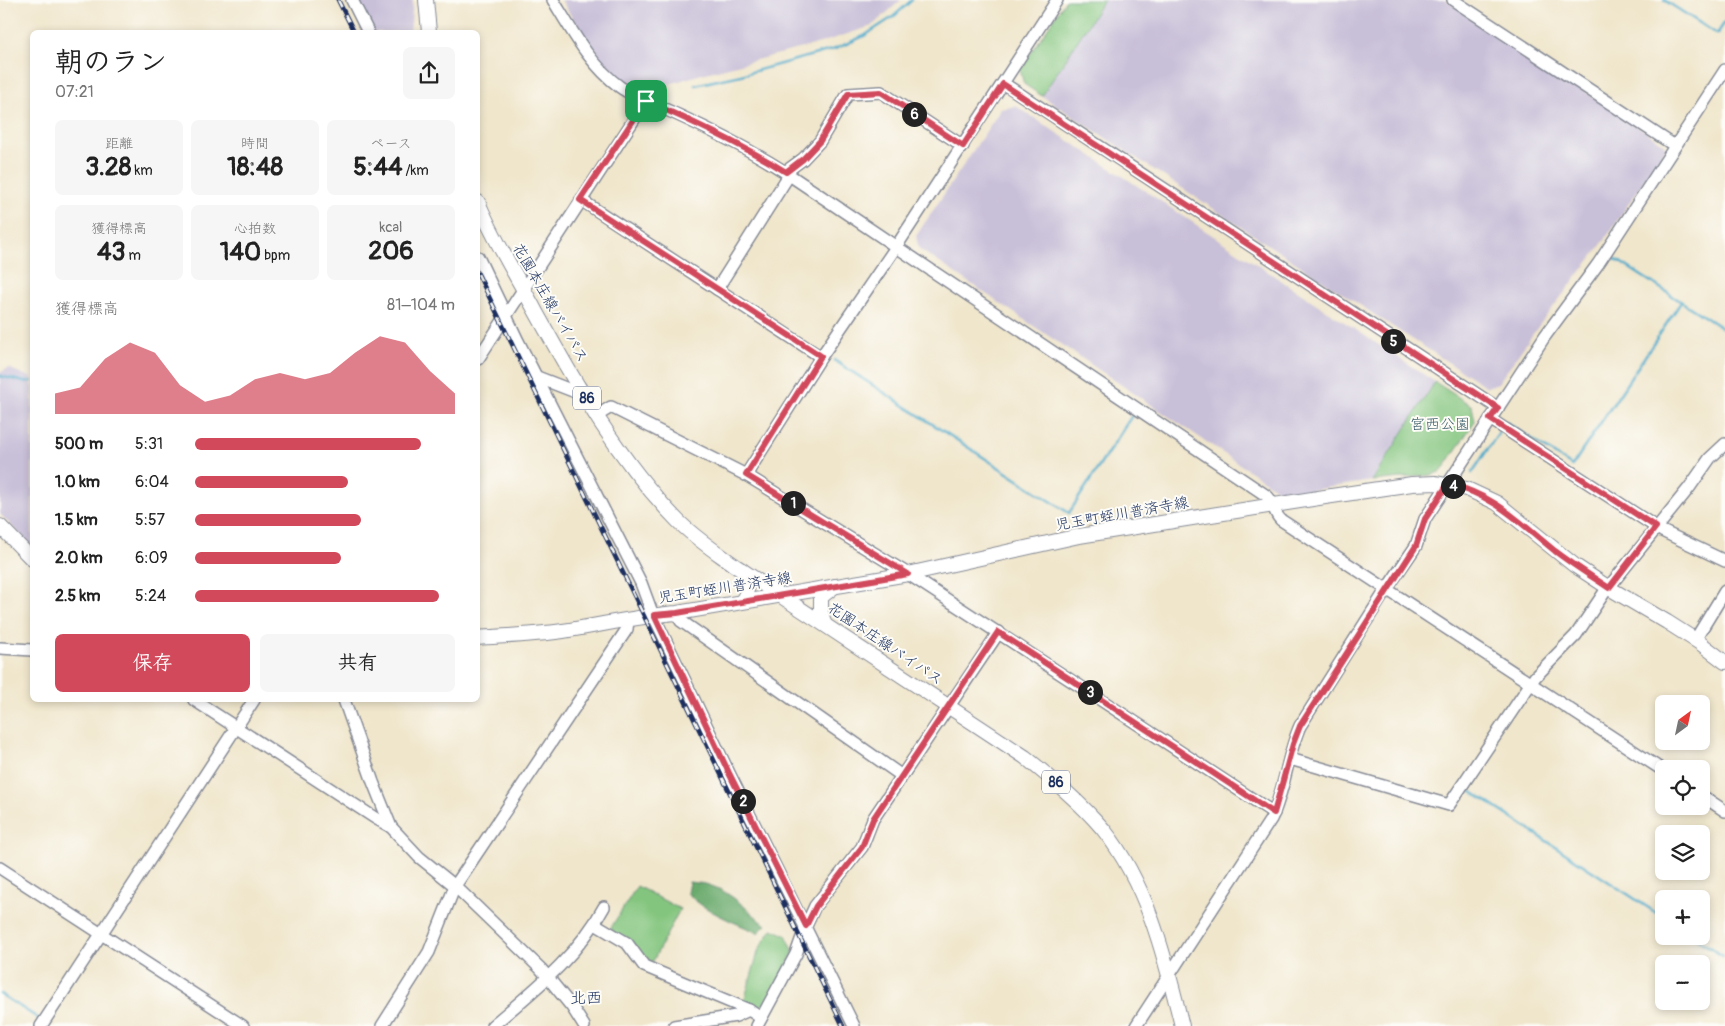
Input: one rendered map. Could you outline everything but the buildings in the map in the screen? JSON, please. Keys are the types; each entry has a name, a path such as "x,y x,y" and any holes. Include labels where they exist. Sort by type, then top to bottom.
{"main road":[{"path":"426,0 429,30"},
{"name":"花園本庄線バイパス","path":"480,206 504,255 580,387 627,460 649,489 679,522 706,545 742,570 1025,757 1063,788 1103,829 1122,856 1153,919 1182,1026"},
{"name":"児玉町蛭川普済寺線","path":"480,638 560,631 628,621 654,615 677,613 908,574 1079,536 1412,484 1448,484 1472,491 1497,503 1563,557 1609,588 1668,622 1725,662"},
{"path":"0,526 30,558"},
{"path":"742,570 747,581 748,590 742,601"},
{"path":"824,624 821,611 821,597 835,586"}],"street":[{"path":"352,0 367,30"},
{"path":"553,0 580,44 600,68 619,86 646,101 732,140 755,153 1267,496 1274,505 1276,515 1281,520 1655,765"},
{"path":"746,475 821,356 963,146 1057,0"},
{"path":"1452,0 1675,146"},
{"path":"1136,1026 1274,813 1293,744 1300,726 1416,546 1425,519 1546,336 1598,264 1725,70"},
{"path":"1003,84 1498,408"},
{"path":"717,289 787,174 820,141 848,94 881,92 963,146"},
{"path":"480,356 646,101"},
{"path":"580,200 821,356"},
{"path":"480,261 505,315 641,583 645,597 729,773 854,1026"},
{"path":"537,377 573,391 580,387"},
{"path":"598,415 611,408 746,475 908,574 1274,813"},
{"path":"1490,419 1656,527 1725,561"},
{"path":"1290,759 1449,805 1530,684 1576,635 1656,527 1689,488 1710,458 1725,444"},
{"path":"1695,640 1725,591"},
{"path":"677,613 681,622 902,776"},
{"path":"382,1026 429,952 455,886 627,629 628,621"},
{"path":"595,924 627,943 644,966 749,1010 759,1022 796,954 806,926 816,906 862,847 873,819 998,632"},
{"path":"0,648 30,650"},
{"path":"197,702 391,827 419,857 455,886 520,948 572,1007 584,1026"},
{"path":"41,1026 253,702"},
{"path":"345,702 391,827"},
{"path":"1710,801 1725,811"},
{"path":"0,868 243,1026"},
{"path":"492,1026 566,960 595,924 604,907"},
{"path":"674,1026 736,1016 749,1010"}],"shaded area":[{"path":"357,0 413,0 410,30 372,30"},
{"path":"561,0 901,0 872,26 814,45 698,75 644,92 627,84 595,53"},
{"path":"1104,0 1445,0 1663,143 1666,148 1599,248 1540,324 1498,383 1487,387 1042,96"},
{"path":"1016,106 1435,382 1372,481 1284,494 919,249 916,236 1001,109"},
{"path":"8,368 30,377 30,545 0,514 0,373"}],"green space":[{"path":"1066,0 1104,0 1042,96 1024,84 1020,70"},
{"name":"宮西公園","path":"1435,382 1472,406 1475,421 1442,471 1431,475 1372,481"},
{"path":"689,882 707,884 725,892 766,925 758,933 702,906 687,893"},
{"path":"637,886 680,909 652,963 644,959 610,929"},
{"path":"772,929 786,935 794,952 763,1010 744,1001 759,949"}],"waterway":[{"path":"695,85 741,75 835,49 864,36 893,17 912,0"},
{"path":"1664,0 1717,34 1725,22"},
{"path":"1614,258 1725,330"},
{"path":"1506,422 1572,466 1681,302"},
{"path":"834,360 1069,513 1133,414"},
{"path":"0,376 24,382 30,381"},
{"path":"1472,473 1499,432"},
{"path":"1466,788 1655,912"},
{"path":"1706,945 1723,956"},
{"path":"0,994 41,1020"}],"railway":[{"path":"338,0 353,30"},
{"path":"480,278 843,1026"}],"district":[{"name":"北西","path":"586,998"}],"route":[{"path":"1003,84 1498,408 1490,419 1656,527 1609,588 1563,557 1497,503 1476,492 1448,484 1425,519 1416,546 1300,726 1293,744 1274,813 998,632 873,819 862,847 816,906 806,926 729,773 654,615 677,613 908,574 746,475 821,356 580,200 646,101 732,140 786,172 803,159 820,141 848,94 881,92 963,146 1003,84"}]}
